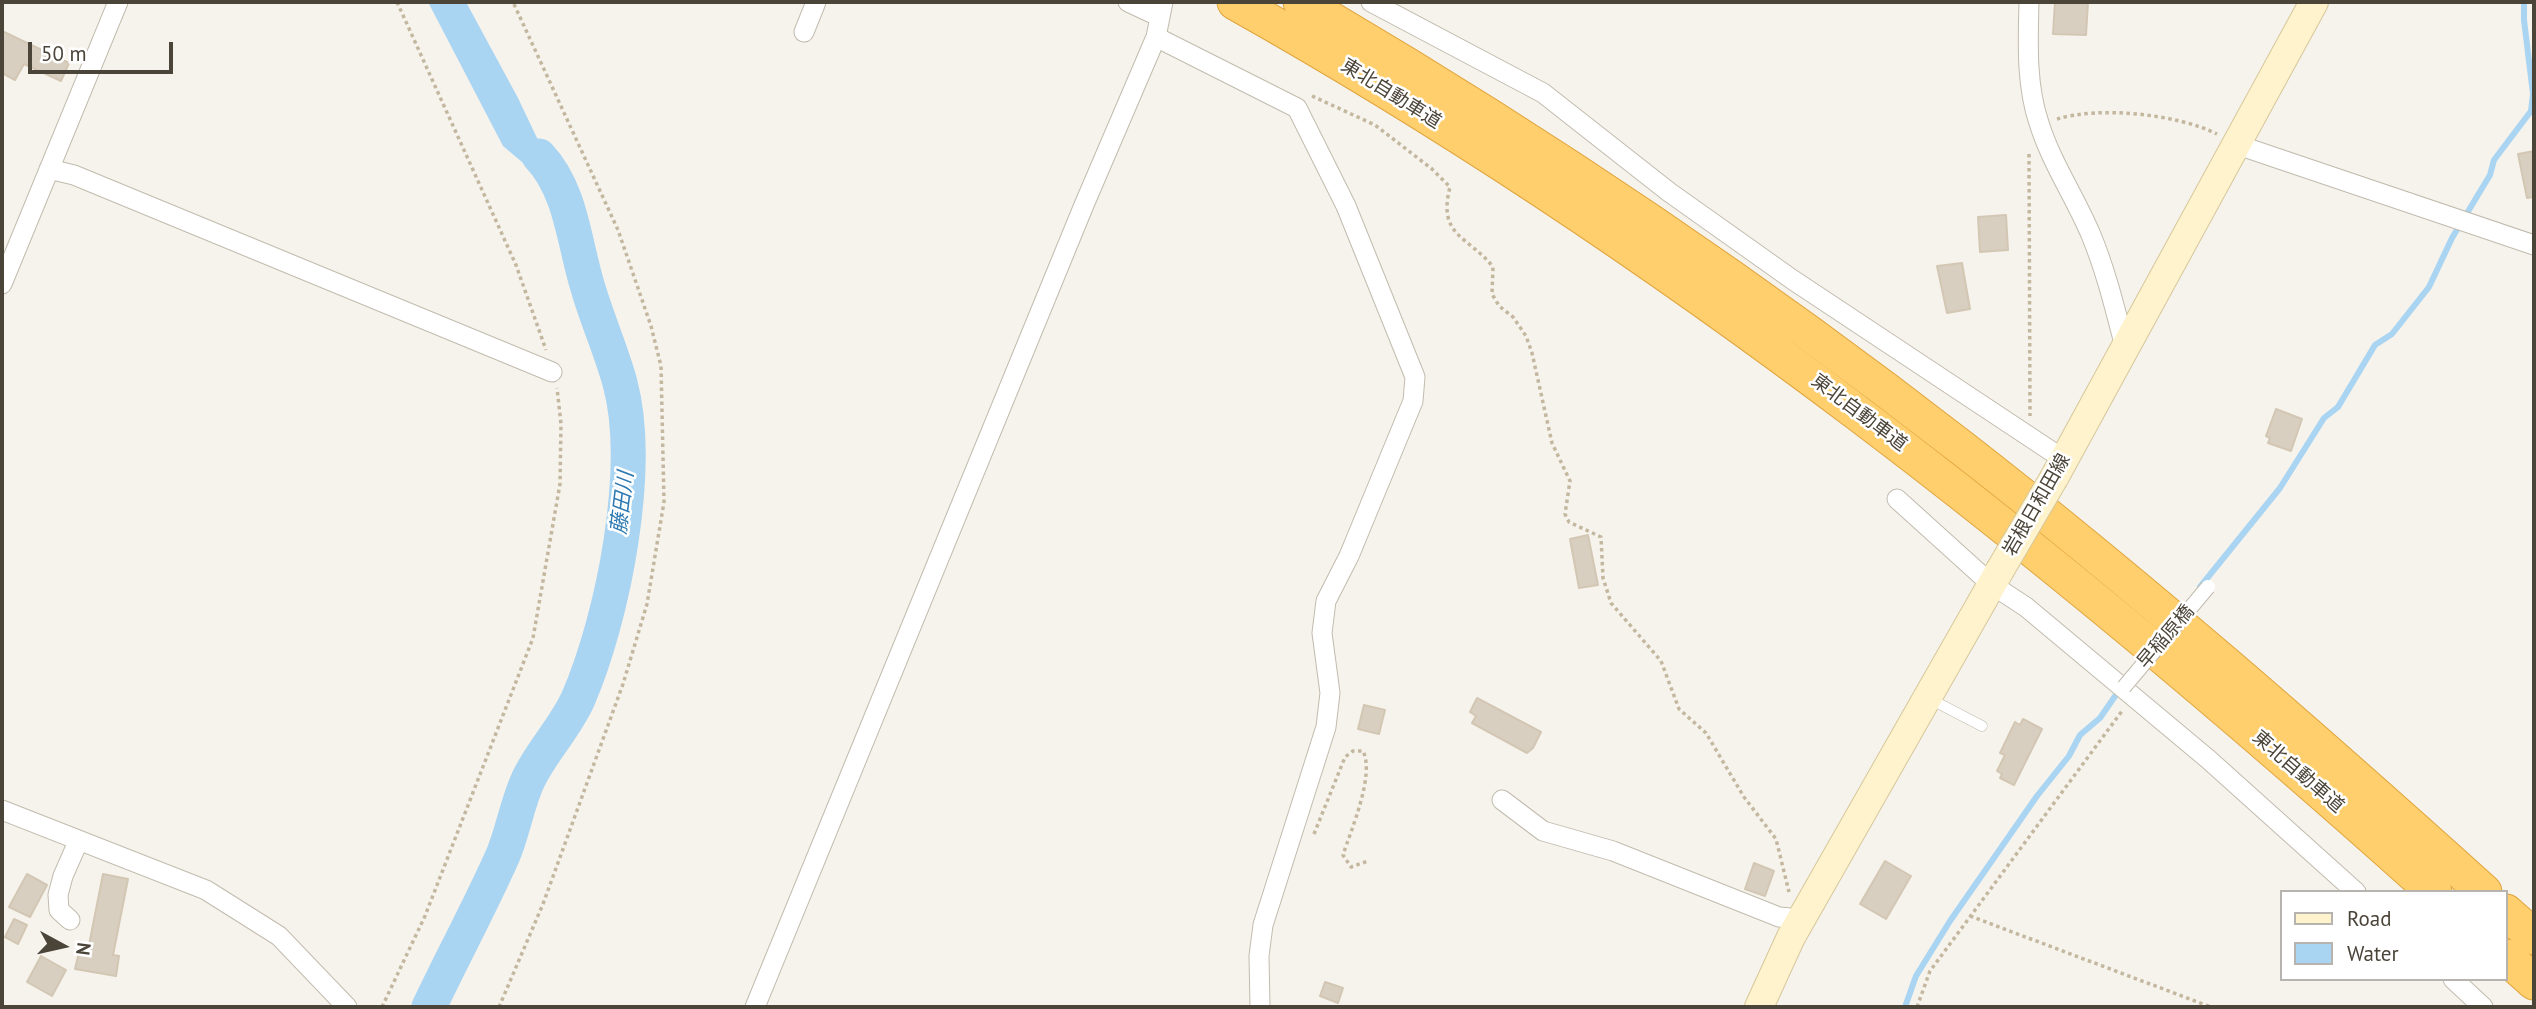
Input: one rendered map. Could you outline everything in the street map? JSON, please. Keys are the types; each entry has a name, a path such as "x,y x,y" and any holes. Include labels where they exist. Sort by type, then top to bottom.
{"highway":[{"name":"東北自動車道","path":"1235,2 1367,78 1656,265 1946,478 2201,688 2432,890"},
{"name":"東北自動車道","path":"1301,2 1522,136 1660,228 1940,431 2219,659 2482,890"},
{"path":"2508,914 2534,937"},
{"path":"2508,959 2534,982"}],"main road":[{"name":"岩根日和田線","path":"1759,1007 1801,919 2058,469 2314,2"}],"street":[{"path":"2,284 118,2"},
{"path":"804,32 816,2"},
{"path":"1128,2 1297,108 1346,206 1415,377 1413,401 1349,556 1326,601 1322,633 1330,692 1329,710 1263,925 1259,956 1260,1007"},
{"path":"1371,2 1543,93 1669,192 2058,469"},
{"path":"2029,2 2028,51 2032,97 2039,125 2109,281 2125,347"},
{"path":"755,1007 1159,19"},
{"path":"2238,145 2534,245"},
{"path":"50,169 74,175 552,372"},
{"path":"1897,499 1995,577 2026,607 2208,759 2354,890"},
{"name":"早稲原橋","path":"2128,692 2208,587"},
{"path":"1502,800 1543,831 1614,852 1779,916 1801,919"},
{"path":"3,813 206,890 256,920 296,952 347,1007"},
{"path":"69,920 59,910 58,895 78,842"},
{"path":"2455,981 2483,1007"}],"lane":[{"path":"1928,697 1982,726"}],"path":[{"path":"382,1007 425,916 533,638 560,484 561,424 552,372 537,318 516,265 397,2"},
{"path":"499,1007 543,904 623,684 647,604 664,490 661,366 651,326 618,230 513,2"},
{"path":"1301,90 1375,125 1432,169 1450,187 1446,201 1452,231 1493,267 1492,294 1499,306 1513,317 1526,336 1552,443 1570,481 1565,513 1569,522 1601,537 1602,578 1611,603 1661,661 1679,709 1706,733 1744,797 1776,839 1792,901 1801,919"},
{"path":"1917,1007 1930,971 2128,692"},
{"path":"1311,844 1345,757 1359,750 1365,755 1365,781 1343,855 1351,867 1368,861"},
{"path":"1969,916 2211,1007"}],"water":[{"path":"428,2 466,2 518,98 566,199 503,146"}],"building":[{"path":"2055,2 2088,2 2086,35 2053,34"},
{"path":"2,31 69,63 61,81 24,64 15,80 2,73"},
{"path":"2534,151 2534,197 2527,198 2518,154"},
{"path":"2006,215 2008,250 1980,252 1978,217"},
{"path":"1962,263 1970,309 1947,313 1937,266"},
{"path":"2276,409 2302,419 2291,451 2268,443 2270,438 2266,436"},
{"path":"1588,535 1598,585 1579,588 1570,539"},
{"path":"1477,698 1541,732 1533,748 1527,753 1472,723 1476,716 1470,712"},
{"path":"1364,705 1385,710 1379,734 1358,729"},
{"path":"2023,719 2042,729 2014,785 2000,778 2002,774 1997,771 2005,755 2000,753 2015,722 2020,725"},
{"path":"1885,861 1911,876 1886,919 1860,904"},
{"path":"1754,863 1774,871 1765,896 1745,889"},
{"path":"27,874 47,885 30,917 9,907"},
{"path":"103,874 128,879 113,955 119,956 116,976 75,969 80,948 88,950"},
{"path":"14,919 27,925 18,944 5,937"},
{"path":"41,956 66,970 52,996 27,982"},
{"path":"1325,982 1343,988 1338,1003 1320,996"}],"waterway":[{"path":"2200,587 2280,488 2324,418 2338,407 2375,345 2392,334 2429,287 2452,238 2490,175 2494,160 2531,111 2533,94 2524,2"},
{"name":"藤田川","path":"429,1007 503,855 528,780 578,699 603,628 621,543 628,457 626,418 620,383 588,288 571,219 559,185 539,156"},
{"path":"1905,1007 1916,976 1950,921 2037,796 2069,756 2080,735 2100,718 2120,689"}]}
